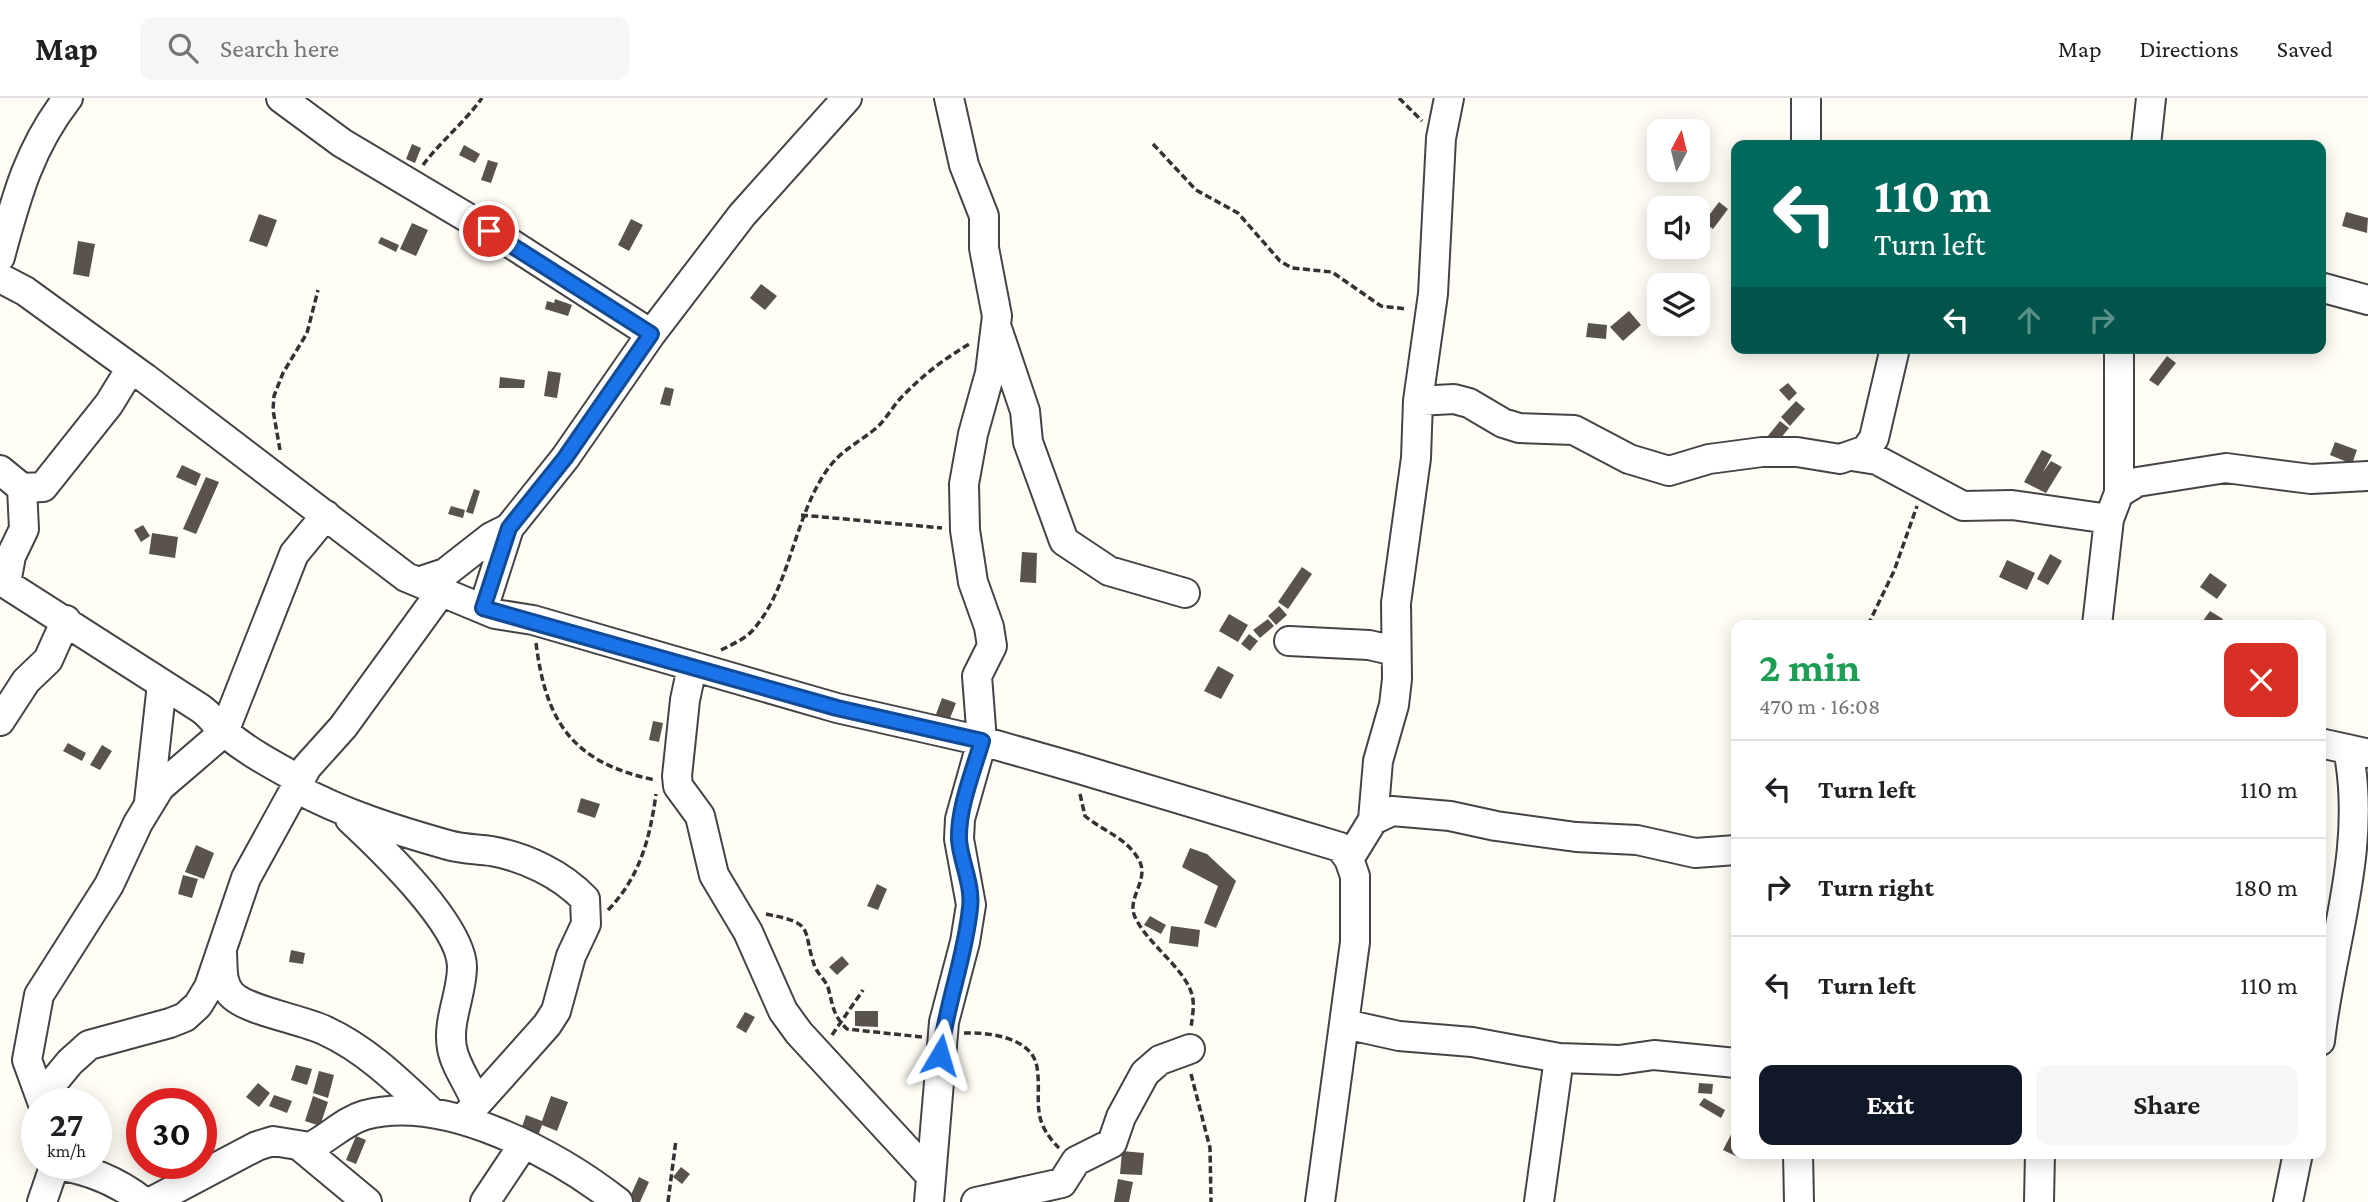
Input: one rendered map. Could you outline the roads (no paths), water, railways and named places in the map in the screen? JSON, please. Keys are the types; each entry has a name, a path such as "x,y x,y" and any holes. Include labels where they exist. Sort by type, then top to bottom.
{"street":[{"path":"281,98 342,143 510,243 651,334"},
{"path":"483,608 509,528 565,458 651,334 742,215 847,98"},
{"path":"949,98 964,165 984,216 984,248 997,328 1026,411 1028,442 1064,541 1109,571 1185,593"},
{"path":"1349,859 1373,820 1378,761 1394,705 1396,603 1409,528 1418,401 1430,311 1436,211 1441,176 1441,138 1449,98"},
{"path":"1806,98 1806,140"},
{"path":"2147,140 2151,98"},
{"path":"0,257 21,179 58,105"},
{"path":"0,278 25,291 131,368 326,514 405,577 483,608 837,708 982,741 1339,847 1349,859 1355,876 1357,903 1345,1024 1320,1202"},
{"path":"2326,289 2368,300"},
{"path":"930,1188 942,1036 971,905 960,829 982,741 977,676 990,652 992,638 973,582 965,530 964,484 973,434 990,373 997,328"},
{"path":"1418,401 1437,398 1469,403 1503,424 1518,428 1574,430 1629,459 1669,471 1709,459 1762,452 1797,452 1840,459 1866,450 1874,438 1894,354"},
{"path":"2098,620 2114,506 2119,354"},
{"path":"0,470 22,488 43,487 109,404 131,368"},
{"path":"1852,456 1877,460 1963,506 2114,506 2137,482 2226,468 2311,479 2368,476"},
{"path":"22,488 23,529 3,582 212,716 224,732 246,749 343,812 388,855 432,906 454,941 462,968 452,1049 470,1110"},
{"path":"37,1088 27,1060 39,995 109,885 149,802 160,787 224,732 295,554 326,514"},
{"path":"51,1088 70,1062 89,1045 185,1017 209,988 246,878 298,784 372,690 429,587 491,537 509,528"},
{"path":"0,721 26,681 48,660 66,620"},
{"path":"1290,641 1369,645 1395,651"},
{"path":"692,667 684,711 678,786 701,816 714,875 733,905 783,1011 799,1034 930,1188"},
{"path":"149,802 162,684"},
{"path":"2326,744 2358,751 2357,857 2326,999"},
{"path":"1373,820 1392,811 1450,816 1496,826 1576,837 1637,840 1695,853 1731,850"},
{"path":"343,812 452,846 519,857 576,890 585,900 586,924 571,956 556,1011 547,1026 470,1110"},
{"path":"222,945 225,985 232,996 262,1010 300,1020 352,1044 397,1079 432,1113"},
{"path":"1345,1024 1399,1035 1472,1042 1559,1058 1619,1060 1654,1055 1731,1063"},
{"path":"976,1202 1073,1180 1112,1143 1129,1101 1152,1065 1190,1049"},
{"path":"1539,1202 1559,1058"},
{"path":"151,1202 257,1146 273,1141 302,1147 317,1144 362,1116 380,1112 432,1113 470,1110 618,1202"},
{"path":"485,1202 523,1145"},
{"path":"302,1147 367,1202"},
{"path":"1798,1159 1798,1202"},
{"path":"2039,1202 2040,1159"},
{"path":"2287,1202 2297,1159"},
{"path":"42,1202 50,1179"},
{"path":"108,1179 120,1184 144,1202"}]}
